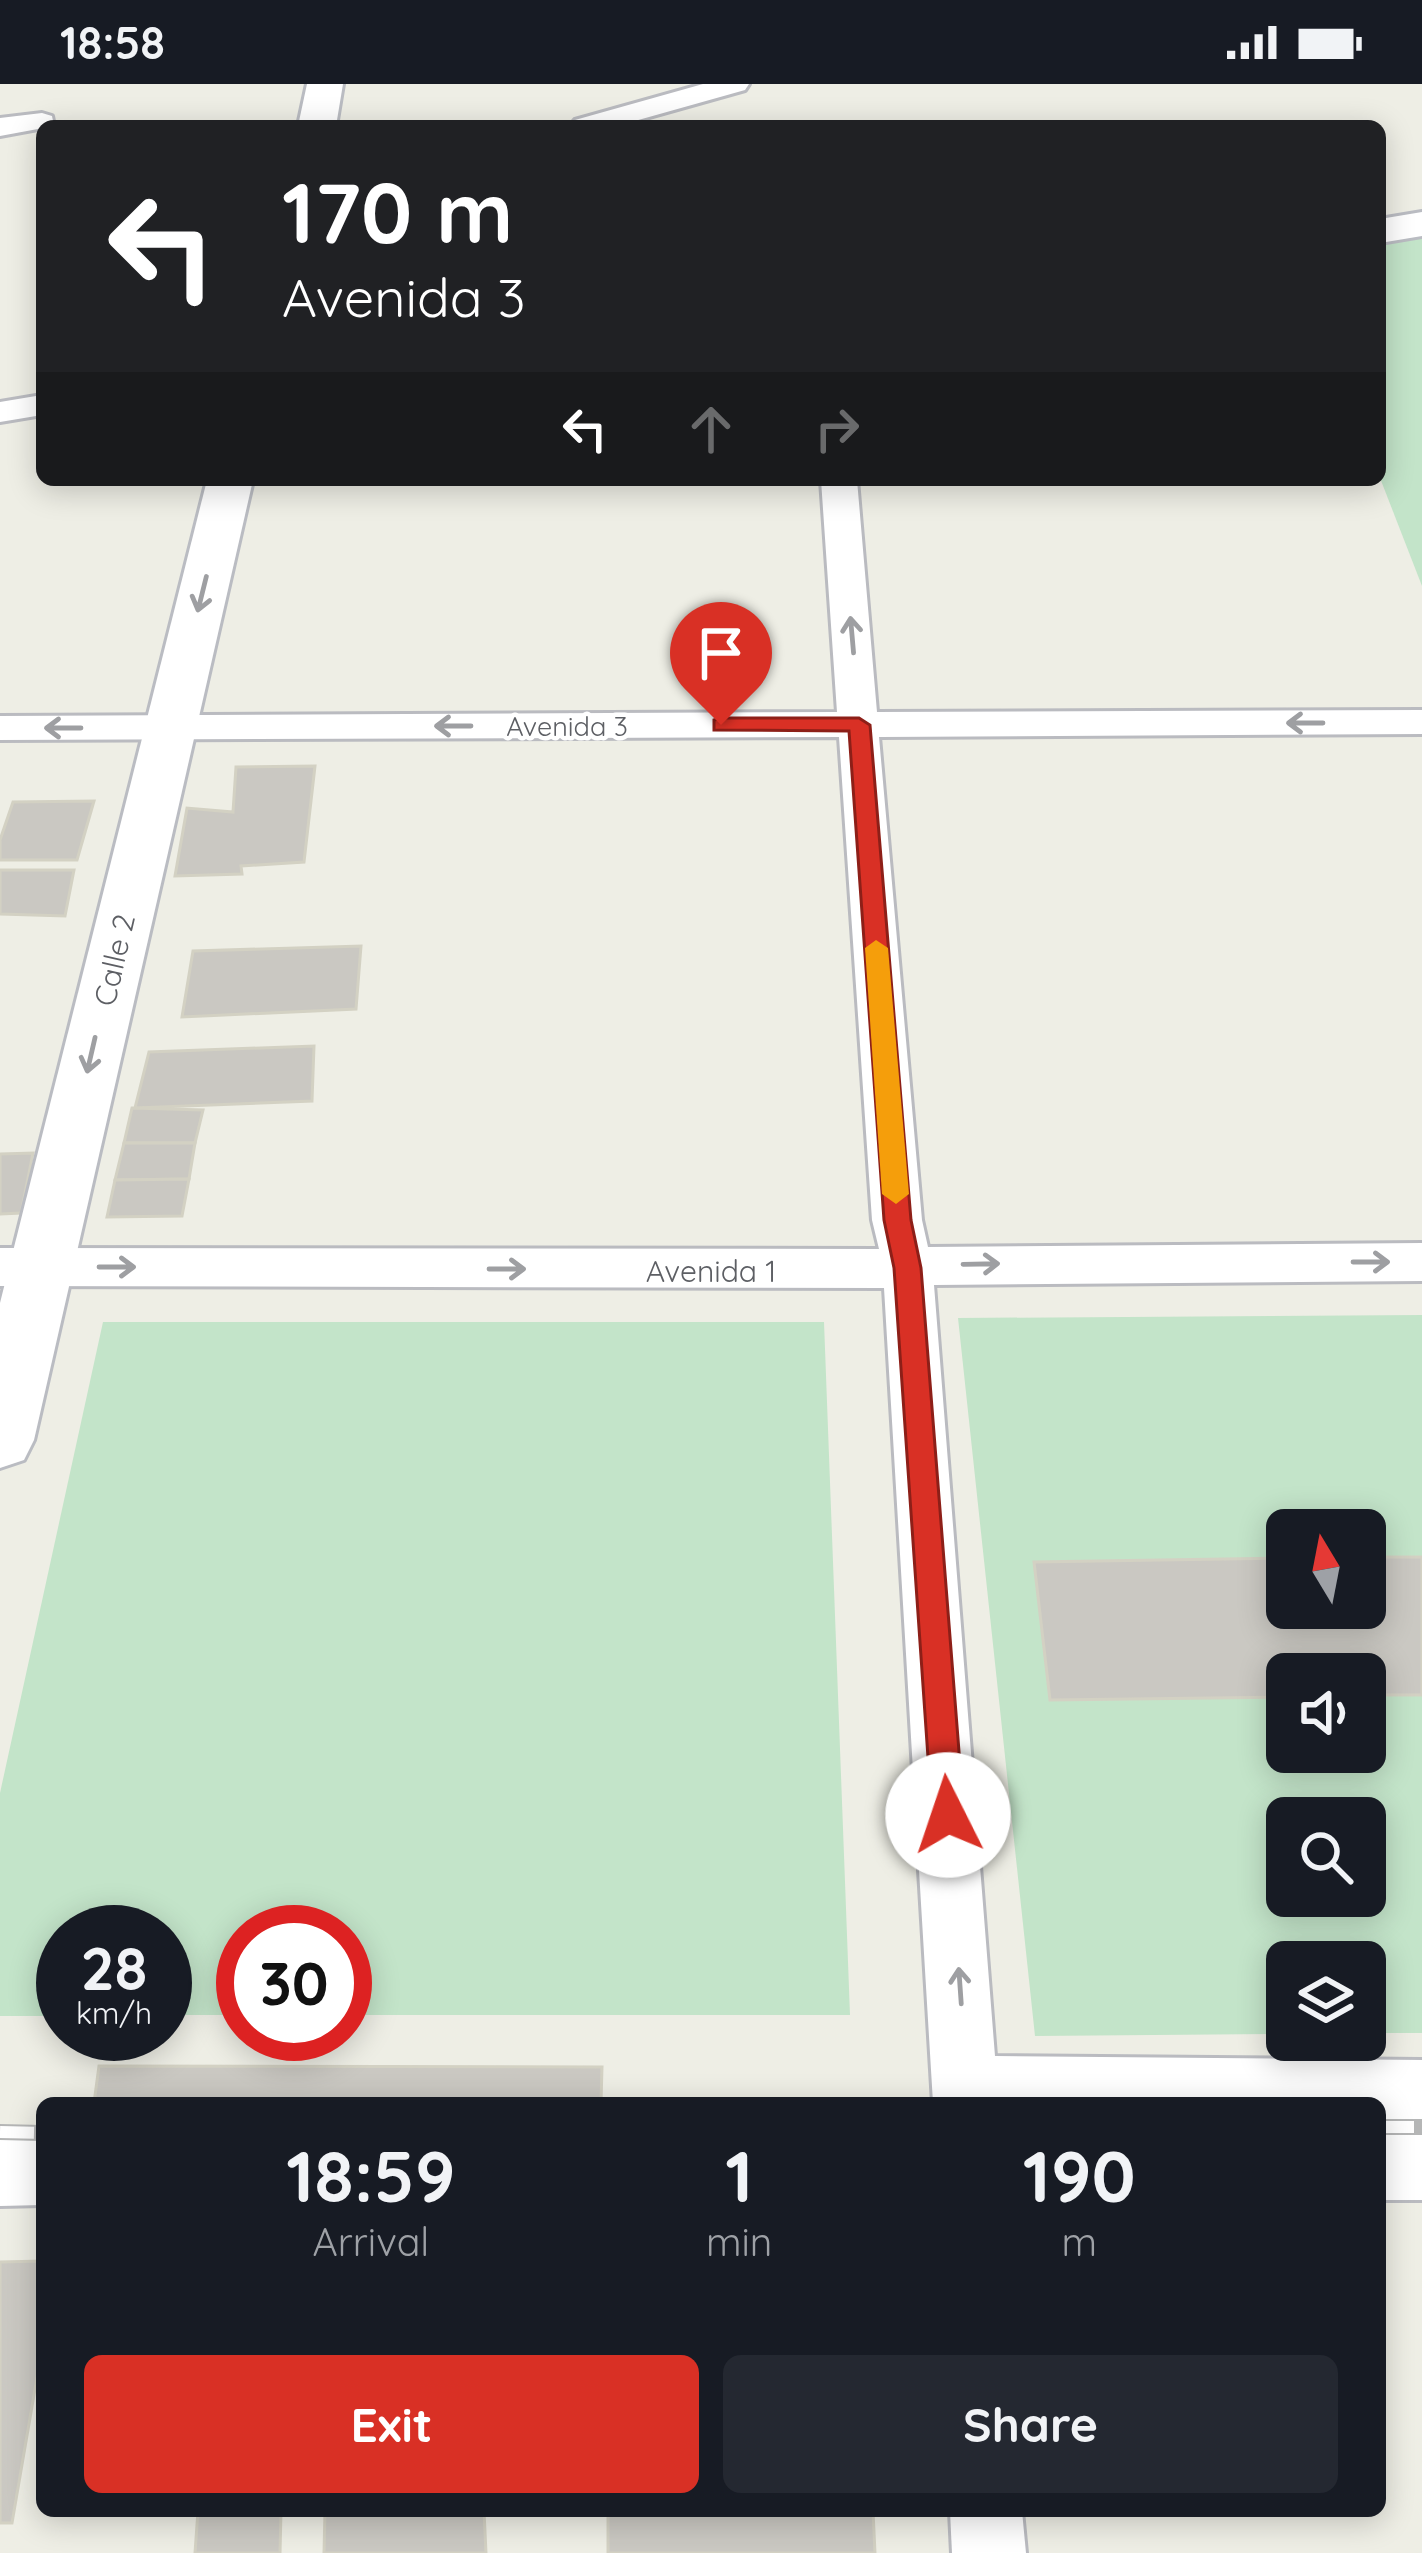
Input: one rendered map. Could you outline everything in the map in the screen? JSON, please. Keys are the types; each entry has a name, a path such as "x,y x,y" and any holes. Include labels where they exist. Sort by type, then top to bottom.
{"street":[{"path":"318,120 325,84"},
{"path":"606,120 735,84"},
{"path":"0,127 36,123"},
{"path":"1386,230 1422,224"},
{"path":"0,412 36,406"},
{"name":"Calle 2","path":"0,1440 20,1267 170,727 229,486"},
{"path":"839,486 898,1220 908,1268 967,2096 1422,2093"},
{"name":"Avenida 3","path":"0,728 1422,722"},
{"name":"Avenida 1","path":"20,1267 837,1271 1422,1262"},
{"path":"1386,2167 1422,2167"},
{"path":"0,2173 36,2172"},
{"path":"986,2517 989,2553"}],"green space":[{"path":"1422,234 1422,586 1383,486 1386,240"},
{"path":"1422,1315 1422,1557 1386,1557 1386,1509 1266,1509 1266,1558 1034,1563 1051,1700 1266,1697 1266,1773 1386,1773 1386,1695 1422,1695 1422,2033 1386,2033 1386,1941 1266,1941 1266,2034 1035,2036 958,1318"},
{"path":"103,1322 824,1322 850,2015 372,2015 372,1905 216,1905 216,2015 192,2015 192,1905 36,1905 36,2016 0,2016 0,1793"}],"building":[{"path":"315,766 304,862 241,866 242,874 175,876 187,808 233,812 236,767"},
{"path":"94,801 77,860 0,860 0,840 13,802"},
{"path":"0,870 74,870 65,916 0,914"},
{"path":"361,946 356,1009 182,1017 193,951"},
{"path":"314,1046 312,1101 135,1108 149,1052"},
{"path":"132,1108 203,1110 195,1143 124,1143"},
{"path":"124,1143 195,1143 189,1179 115,1180"},
{"path":"33,1153 21,1213 0,1214 0,1154"},
{"path":"189,1179 182,1216 107,1217 115,1180"},
{"path":"1386,1557 1422,1557 1422,1695 1386,1695 1386,1653 1266,1653 1266,1697 1050,1700 1034,1562 1266,1558 1266,1629 1386,1629"},
{"path":"99,2066 602,2067 601,2097 95,2097"},
{"path":"36,2261 36,2383 12,2523 0,2523 0,2262"},
{"path":"198,2517 281,2517 280,2553 195,2553"},
{"path":"325,2517 484,2517 486,2553 324,2553"},
{"path":"608,2517 873,2517 875,2553 608,2553"}],"railway":[{"path":"1386,2127 1422,2127"},
{"path":"0,2132 36,2133"}],"slow traffic":[{"path":"876,948 896,1194"}],"route":[{"path":"721,725 859,725 898,1220 908,1268 948,1815"}]}
